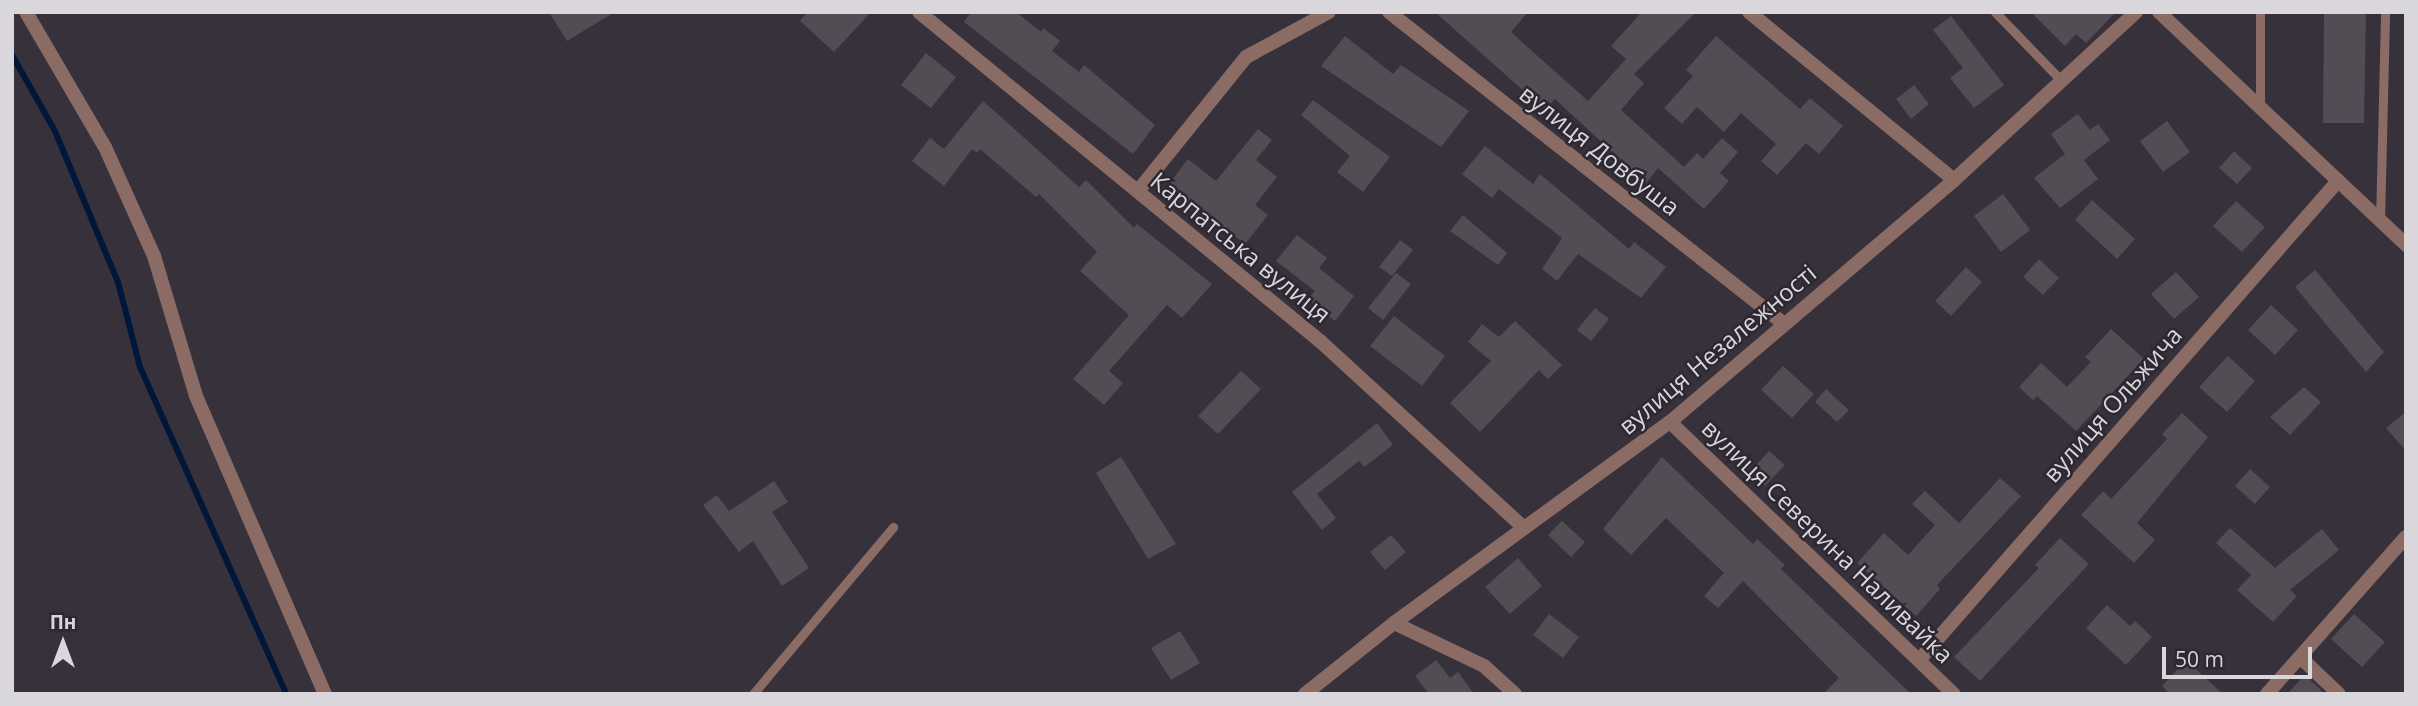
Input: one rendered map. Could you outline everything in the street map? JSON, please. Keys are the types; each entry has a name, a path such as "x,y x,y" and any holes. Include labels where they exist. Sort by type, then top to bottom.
{"street":[{"path":"26,12 105,147 154,256 196,396 325,694"},
{"name":"Карпатська вулиця","path":"919,12 1320,341 1524,528"},
{"path":"1138,191 1246,57 1329,12"},
{"name":"вулиця Довбуша","path":"1389,12 1783,323"},
{"path":"1749,12 1954,180"},
{"name":"вулиця Незалежності","path":"1304,694 1394,623 1670,422 1954,180 2060,79 2136,12"},
{"path":"2159,12 2406,245"},
{"name":"вулиця Ольжича","path":"1921,658 2338,181"},
{"name":"вулиця Северина Наливайка","path":"1670,422 1921,658 1954,694"},
{"path":"2267,694 2406,537"},
{"path":"1394,623 1484,666 1515,694"},
{"path":"2301,658 2339,694"}],"lane":[{"path":"1995,12 2060,79"},
{"path":"2260,12 2260,107"},
{"path":"2380,221 2385,12"},
{"path":"753,694 893,527"}],"building":[{"path":"549,12 615,12 567,41"},
{"path":"807,12 871,12 834,52 800,21"},
{"path":"971,12 1016,12 1041,32 1043,28 1060,41 1052,51 1079,72 1084,65 1155,125 1133,154 964,22"},
{"path":"1435,12 1528,12 1511,32 1588,101 1626,59 1611,46 1642,12 1696,12 1634,74 1644,83 1621,110 1684,167 1697,153 1703,159 1722,138 1738,152 1720,173 1729,181 1704,209 1658,168 1646,183 1555,99 1545,110"},
{"path":"2031,12 2116,12 2086,43 2076,34 2065,46"},
{"path":"2324,12 2366,12 2364,123 2323,123"},
{"path":"1951,16 2004,85 1974,108 1950,78 1963,68 1933,30"},
{"path":"1345,36 1393,74 1401,65 1469,111 1441,147 1321,66"},
{"path":"1716,36 1800,109 1810,98 1843,126 1819,154 1806,143 1777,175 1761,161 1776,144 1741,113 1724,132 1697,107 1682,124 1664,108 1693,76 1686,70"},
{"path":"926,53 956,77 931,108 901,85"},
{"path":"1914,85 1929,104 1911,119 1896,99"},
{"path":"1313,100 1390,157 1363,192 1337,172 1350,156 1301,115"},
{"path":"983,101 1079,187 1086,180 1134,228 1137,224 1212,284 1182,318 1167,305 1109,371 1123,383 1104,405 1073,379 1129,315 1080,271 1097,252 1039,194 1036,197 980,149 977,153 972,149 944,186 912,161 930,138 944,149"},
{"path":"2078,114 2090,130 2098,124 2110,140 2084,160 2098,179 2060,208 2034,178 2065,154 2051,134"},
{"path":"2167,121 2190,152 2163,172 2140,141"},
{"path":"1258,129 1272,140 1256,160 1277,177 1255,205 1268,215 1245,244 1169,184 1188,159 1216,181"},
{"path":"1485,146 1533,184 1540,174 1629,249 1634,242 1666,267 1641,298 1578,254 1557,281 1542,269 1562,238 1499,189 1492,198 1462,174"},
{"path":"2234,151 2252,168 2237,184 2219,168"},
{"path":"2003,194 2030,230 2001,252 1974,216"},
{"path":"2092,200 2135,239 2117,259 2075,220"},
{"path":"2236,201 2265,227 2242,252 2213,226"},
{"path":"1463,215 1507,253 1498,265 1450,231"},
{"path":"1297,235 1327,258 1319,268 1354,296 1335,321 1308,299 1315,291 1276,261"},
{"path":"1400,240 1413,250 1392,276 1379,267"},
{"path":"2039,259 2059,278 2043,295 2023,277"},
{"path":"1966,267 1982,282 1951,316 1935,301"},
{"path":"2315,270 2384,352 2366,372 2295,287"},
{"path":"2176,272 2199,297 2174,319 2151,294"},
{"path":"1396,273 1411,284 1383,320 1368,308"},
{"path":"2271,305 2298,330 2275,355 2248,330"},
{"path":"1595,308 1609,319 1591,341 1577,330"},
{"path":"1394,316 1445,356 1422,386 1370,346"},
{"path":"1515,321 1562,365 1548,379 1539,370 1480,432 1450,403 1491,361 1468,342 1482,324 1499,337"},
{"path":"2111,329 2144,359 2076,431 2037,396 2033,400 2019,387 2041,363 2067,387 2091,362 2085,357"},
{"path":"2228,356 2255,381 2227,412 2199,387"},
{"path":"1783,366 1814,394 1792,418 1761,390"},
{"path":"1241,371 1261,389 1218,434 1198,416"},
{"path":"2304,387 2321,402 2290,435 2270,417"},
{"path":"1826,389 1849,410 1837,422 1815,402"},
{"path":"2406,412 2406,451 2386,428"},
{"path":"2182,413 2208,437 2137,523 2155,540 2134,563 2081,515 2103,491 2111,499 2167,439 2162,434"},
{"path":"1377,423 1393,445 1364,467 1359,461 1317,494 1336,518 1322,530 1292,492"},
{"path":"1769,451 1785,465 1765,486 1750,472"},
{"path":"1121,457 1176,544 1148,559 1096,473"},
{"path":"1662,457 1753,544 1757,539 1785,565 1781,569 1911,694 1823,694 1839,678 1743,581 1718,608 1704,596 1724,573 1666,518 1631,555 1603,529"},
{"path":"2250,469 2270,487 2255,504 2235,486"},
{"path":"2000,478 2021,496 1937,585 1940,589 1916,616 1857,563 1884,533 1908,555 1935,525 1912,504 1925,491 1959,523"},
{"path":"774,481 788,502 772,512 809,568 782,586 753,541 739,552 703,505 717,495 729,511"},
{"path":"1562,521 1585,542 1571,557 1548,535"},
{"path":"2230,528 2275,568 2322,529 2339,550 2290,590 2297,596 2273,622 2237,590 2251,575 2216,543"},
{"path":"1391,535 1406,552 1385,570 1370,552"},
{"path":"2060,538 2089,564 1980,681 1954,657 2039,568 2035,565"},
{"path":"1518,558 1542,586 1510,614 1485,587"},
{"path":"2107,605 2130,626 2135,621 2152,637 2126,665 2086,628"},
{"path":"1549,614 1579,637 1563,658 1533,635"},
{"path":"2354,614 2385,642 2362,667 2331,639"},
{"path":"1180,631 1200,663 1171,680 1151,648"},
{"path":"1436,660 1450,678 1458,672 1474,694 1429,694 1415,676"},
{"path":"2186,660 2223,694 2170,694 2162,686"},
{"path":"2305,675 2325,694 2287,694"}],"waterway":[{"path":"12,55 55,131 118,282 140,367 286,694"}]}
